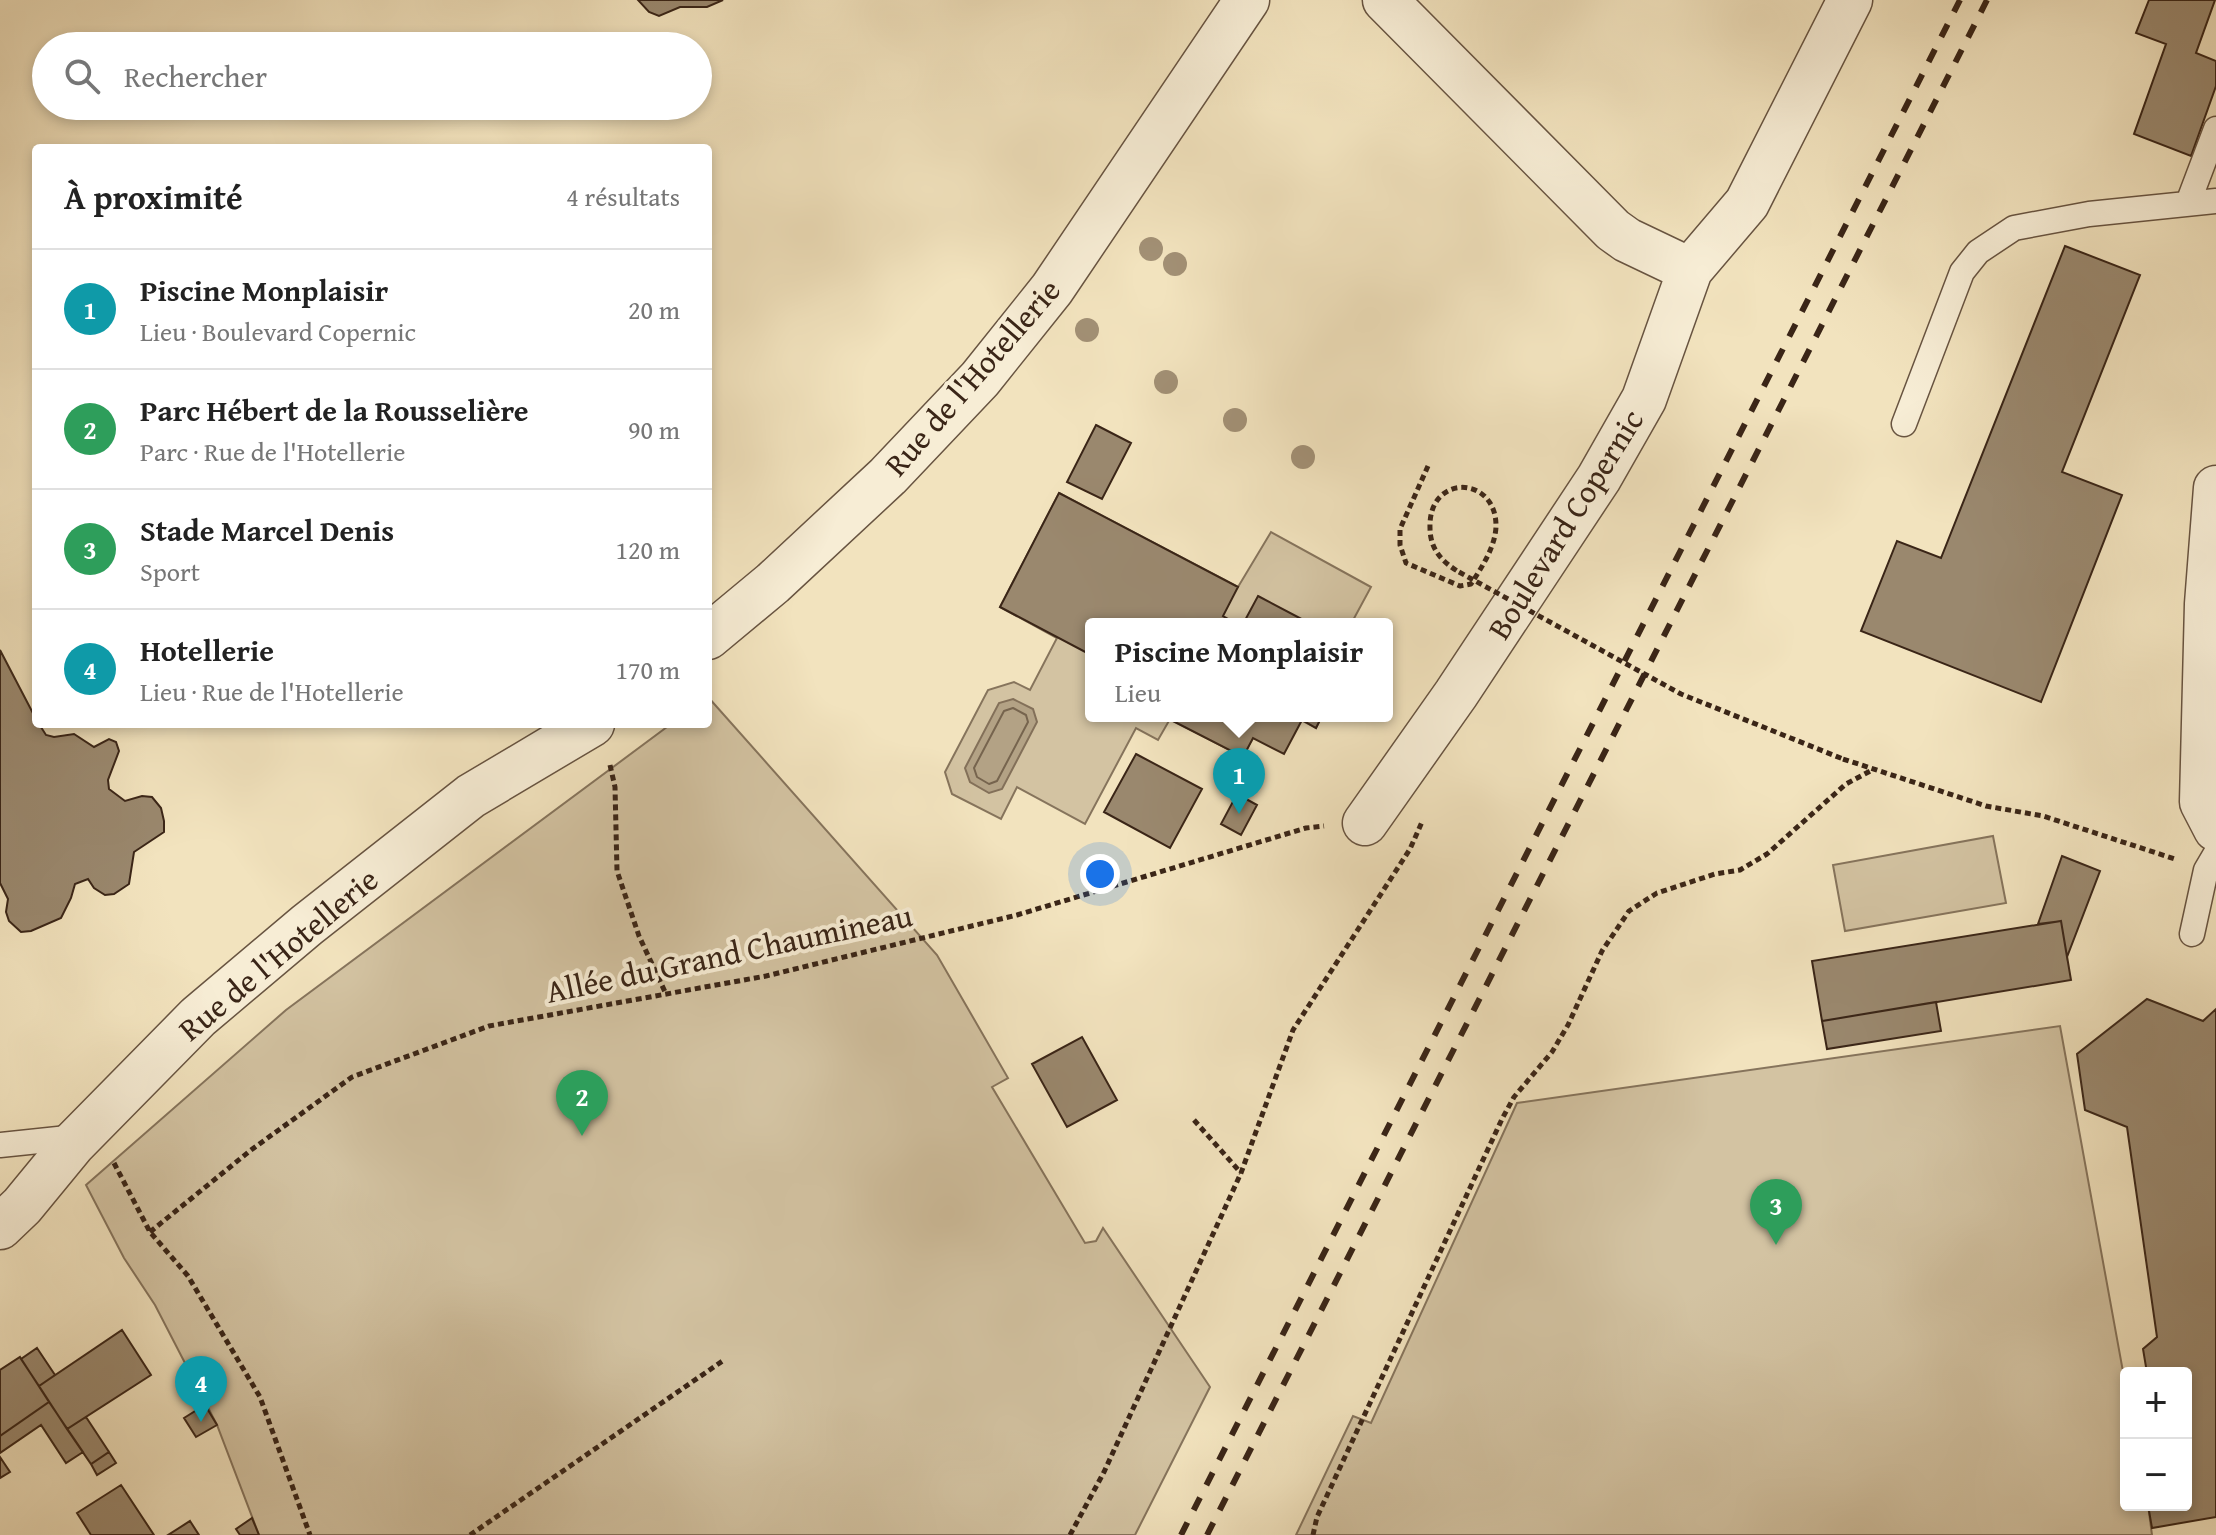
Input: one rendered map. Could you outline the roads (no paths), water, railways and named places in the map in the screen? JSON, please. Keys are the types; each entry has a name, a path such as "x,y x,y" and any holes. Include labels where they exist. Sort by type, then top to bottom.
{"street":[{"name":"Rue de l'Hotellerie","path":"712,634 773,583 888,476 980,379 1052,289 1247,0"},
{"path":"1385,0 1613,230 1627,240 1690,270"},
{"name":"Boulevard Copernic","path":"1365,823 1456,694 1599,478 1644,399 1690,270 1747,203 1850,0"},
{"path":"2216,488 2207,604 2202,802 2216,829"},
{"name":"Rue de l'Hotellerie","path":"0,1227 95,1147 198,1017 307,925 471,796 585,728"}],"lane":[{"path":"2188,203 2216,129"},
{"path":"1904,424 1962,272 1978,252 1995,238 2014,228 2089,214 2216,201"},
{"path":"2192,934 2206,870 2216,853"},
{"path":"0,1145 95,1147"}],"water":[{"path":"1013,699 1033,709 1037,722 1002,789 989,793 970,782 965,768 999,703"}],"railway":[{"path":"1181,1535 1960,0"},
{"path":"1207,1535 1987,0"}],"place":[{"name":"Piscine Monplaisir","path":"1239,814"},
{"name":"Parc Hébert de la Rousselière","path":"582,1136"},
{"name":"Stade Marcel Denis","path":"1776,1245"},
{"name":"Hotellerie","path":"201,1422"}]}
